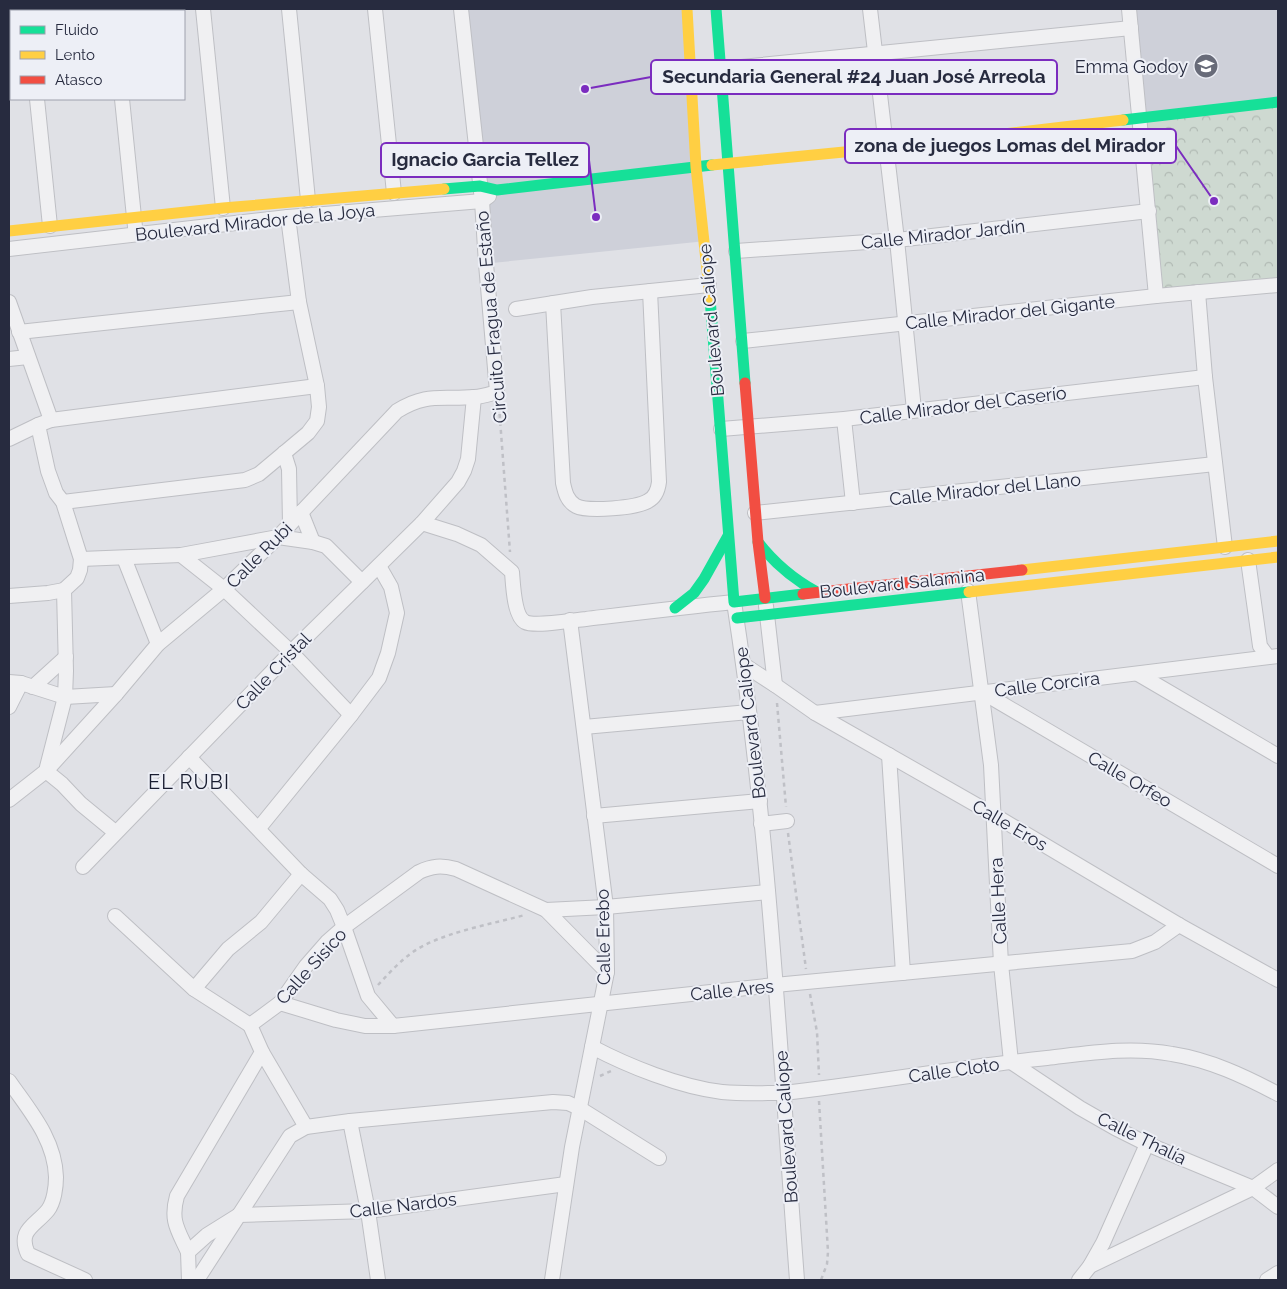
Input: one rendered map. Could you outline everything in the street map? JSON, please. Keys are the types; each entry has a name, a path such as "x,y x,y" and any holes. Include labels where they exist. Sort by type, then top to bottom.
{"street":[{"path":"203,9 223,208"},
{"path":"289,9 308,200"},
{"path":"375,9 394,192"},
{"name":"Circuito Fragua de Estaño","path":"461,9 482,201 497,392"},
{"name":"Boulevard Calíope","path":"687,9 696,167 709,285 734,602 744,665 760,802 797,1280"},
{"name":"Boulevard Calíope","path":"716,9 755,512 765,598"},
{"path":"870,9 897,240 914,410"},
{"path":"1129,9 1156,296"},
{"path":"721,69 1131,28"},
{"path":"36,100 50,226"},
{"path":"122,100 136,235"},
{"name":"Boulevard Mirador de la Joya","path":"9,231 394,192 480,186 497,190 885,148 1278,102"},
{"name":"Boulevard Mirador de la Joya","path":"9,249 288,217 482,201 497,190"},
{"name":"Calle Mirador Jardín","path":"736,251 897,240 1149,211"},
{"path":"63,502 245,480 259,474 308,433 317,421 319,407 317,386 299,302 288,217"},
{"path":"516,309 709,285"},
{"name":"Calle Mirador del Gigante","path":"743,341 1156,296 1278,285"},
{"path":"553,303 563,483 566,497 575,505 588,509 640,505 650,500 657,492 659,482 650,291"},
{"path":"1198,292 1205,377 1225,547"},
{"path":"9,302 51,420"},
{"path":"19,332 299,302"},
{"path":"9,359 28,357"},
{"name":"Calle Mirador del Caserío","path":"721,429 844,419 1205,377"},
{"path":"9,439 51,420 317,386"},
{"name":"Calle Rubi","path":"9,800 46,770 116,694 158,644 224,589 278,537 397,411 410,402 424,398 474,397 497,392"},
{"name":"Calle Cristal","path":"83,867 291,652 422,523 458,482 468,459 474,397"},
{"path":"844,419 852,503"},
{"path":"9,596 48,594 64,590 77,578 80,570 81,559 63,502 56,492 48,471 38,425"},
{"path":"284,453 289,470 290,524"},
{"name":"Calle Mirador del Llano","path":"755,512 1215,464"},
{"path":"301,512 313,542"},
{"path":"422,523 457,534 481,545 512,572"},
{"path":"675,608 694,593 728,536"},
{"path":"81,559 181,556 278,537 313,542 326,546 362,582"},
{"name":"Boulevard Salamina","path":"512,572 517,610 520,618 534,624 1278,541"},
{"path":"758,542 773,562 784,572 798,582 818,592"},
{"path":"181,556 224,589 291,652 351,716"},
{"name":"Boulevard Salamina","path":"737,618 1278,557"},
{"path":"124,558 158,644"},
{"path":"1248,560 1260,646 1273,657"},
{"path":"259,828 351,716 379,678 388,653 397,613 391,587 379,566"},
{"path":"64,590 65,697 46,770 81,804 115,832"},
{"name":"Calle Hera","path":"968,591 991,765 1001,964 1011,1062"},
{"path":"765,598 775,684"},
{"name":"Calle Erebo","path":"552,1280 579,1108 608,972 606,907 570,620"},
{"path":"9,707 21,684 66,657"},
{"name":"Calle Corcira","path":"815,713 1273,657"},
{"name":"Calle Eros","path":"744,665 775,684 815,713 994,815 1179,925 1278,980"},
{"path":"1138,674 1278,756"},
{"path":"21,684 65,697 116,694"},
{"name":"Calle Orfeo","path":"982,692 1278,866"},
{"path":"584,728 749,712"},
{"path":"889,755 903,973"},
{"path":"189,757 301,874 330,899 344,927 368,996 393,1026"},
{"path":"594,816 760,802"},
{"path":"761,824 787,821"},
{"name":"Calle Sisico","path":"250,1025 280,1003 306,966 327,942 344,927 430,866 456,869 546,910"},
{"path":"194,989 228,949 261,922 301,874"},
{"path":"546,910 606,907 768,892"},
{"path":"546,910 608,972"},
{"path":"114,916 194,989 250,1025 262,1052 306,1127"},
{"name":"Calle Ares","path":"280,1003 336,1020 365,1026 393,1026 775,985 1132,951 1155,942 1179,925"},
{"name":"Calle Cloto","path":"592,1047 626,1064 690,1085 721,1092 749,1094 783,1093 1011,1062 1130,1050 1172,1054 1209,1062 1278,1094"},
{"path":"189,1280 188,1252 173,1220 173,1207 177,1196 262,1052"},
{"name":"Calle Thalía","path":"1011,1062 1080,1108 1147,1144 1253,1188 1278,1207"},
{"path":"9,1081 46,1135 56,1176 54,1196 49,1209 26,1231 23,1244 28,1254 85,1280"},
{"path":"197,1280 290,1136 306,1127 350,1121 553,1102 579,1108 659,1158"},
{"path":"350,1121 368,1211 378,1280"},
{"path":"1079,1280 1090,1266 1103,1243 1147,1144"},
{"path":"1090,1266 1253,1188 1278,1170"},
{"name":"Calle Nardos","path":"239,1215 368,1211 566,1184"},
{"path":"188,1252 207,1235 239,1215"},
{"path":"1268,1280 1278,1273"}],"path":[{"name":"Circuito Fragua de Estaño","path":"497,392 512,572"},
{"path":"368,996 399,962 425,945 456,934 546,910"},
{"path":"584,1084 626,1064"}],"shaded area":[{"path":"467,9 688,9 706,241 492,263"},
{"name":"Emma Godoy","path":"1128,9 1278,9 1278,100 1141,117"}],"green space":[{"path":"1278,100 1278,285 1161,298 1141,117"}],"traffic: fast":[{"path":"716,9 745,383"},
{"path":"1123,120 1278,102"},
{"path":"444,189 480,186 497,190 712,165"},
{"path":"710,298 734,602 803,594"},
{"path":"675,608 694,593 728,536"},
{"path":"758,542 785,570 817,592"},
{"path":"737,618 969,592"}],"traffic: slow":[{"path":"687,9 696,167 710,298"},
{"path":"712,165 885,148 1123,120"},
{"path":"9,231 223,208 444,189"},
{"path":"1022,570 1278,541"},
{"path":"969,592 1278,557"}],"traffic: jam":[{"path":"745,383 758,542 765,598"},
{"path":"803,594 1022,570"}],"place":[{"name":"Emma Godoy","path":"1206,66"},
{"name":"Secundaria General #24 Juan José Arreola","path":"585,89"},
{"name":"zona de juegos Lomas del Mirador","path":"1214,201"},
{"name":"Ignacio Garcia Tellez","path":"596,217"}],"district":[{"name":"EL RUBI","path":"189,782"}]}
